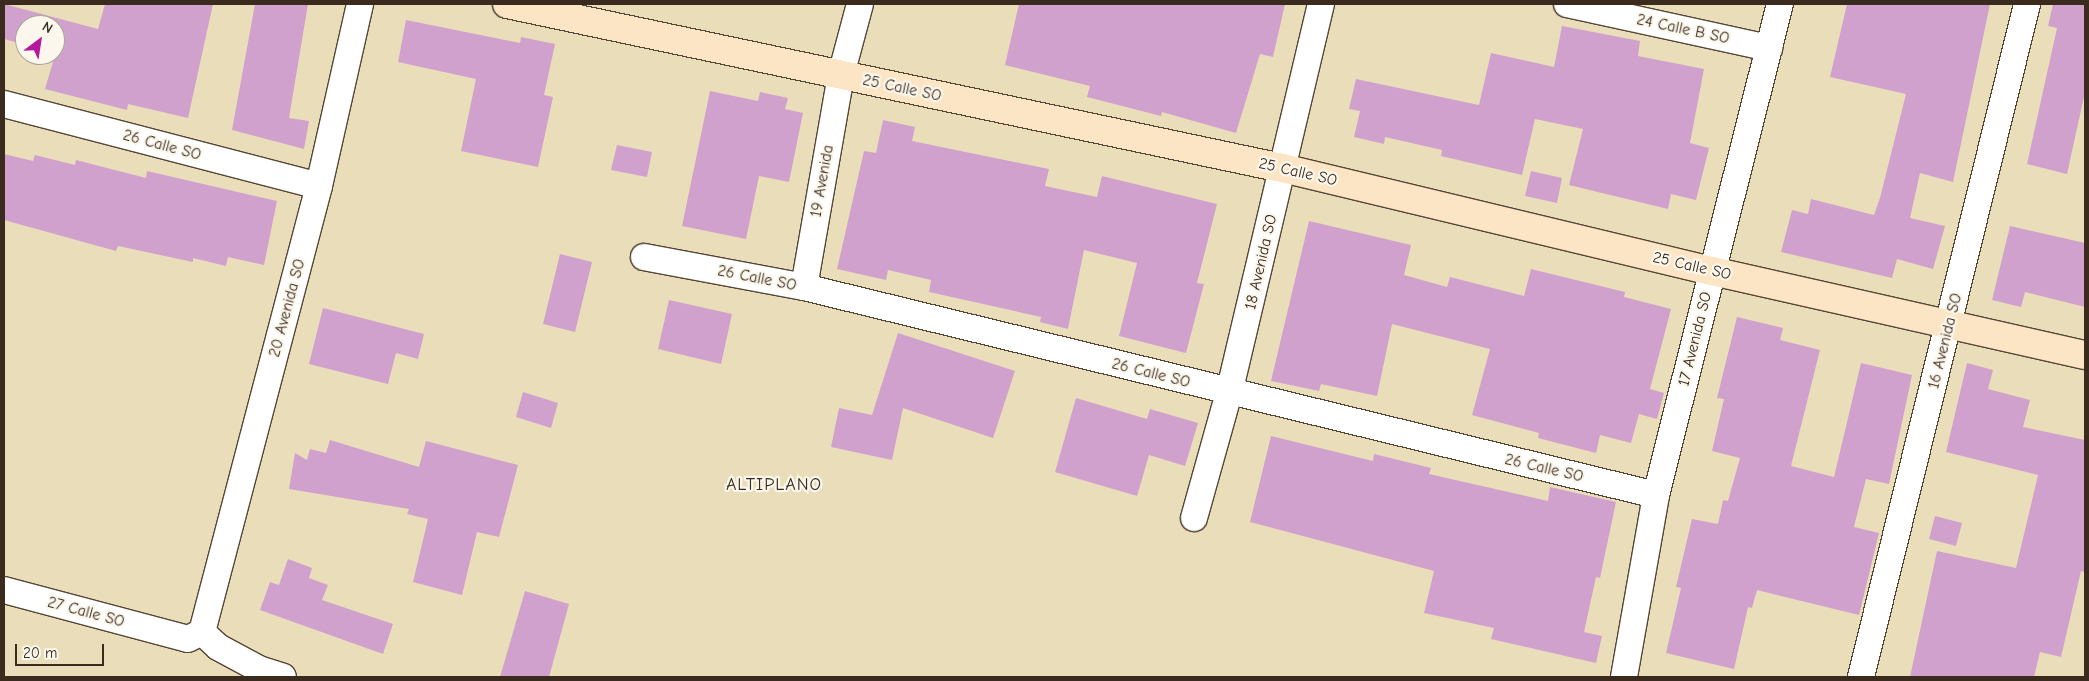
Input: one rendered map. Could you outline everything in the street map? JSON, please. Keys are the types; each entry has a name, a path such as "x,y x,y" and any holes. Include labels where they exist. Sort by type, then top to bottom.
{"street":[{"name":"20 Avenida SO","path":"206,621 319,186 360,4"},
{"name":"25 Calle SO","path":"507,4 1282,168 1712,271 2085,355"},
{"name":"19 Avenida","path":"804,287 841,75 860,4"},
{"name":"18 Avenida SO","path":"1194,518 1229,392 1321,4"},
{"name":"24 Calle B SO","path":"1567,4 1769,48"},
{"name":"17 Avenida SO","path":"1624,677 1656,495 1780,4"},
{"name":"16 Avenida SO","path":"1862,677 2027,4"},
{"name":"26 Calle SO","path":"4,104 319,186"},
{"name":"26 Calle SO","path":"644,257 804,287 1656,495"},
{"name":"27 Calle SO","path":"4,590 188,639 206,621"},
{"path":"206,621 218,647 259,669 284,677"}],"building":[{"path":"4,4 45,15 15,15 15,42 4,39"},
{"path":"105,4 213,4 188,118 128,104 127,110 45,89 52,65 65,65 65,20 98,29"},
{"path":"255,4 308,4 289,118 309,121 304,149 232,130"},
{"path":"1019,4 1285,4 1273,57 1260,54 1236,133 1162,112 1161,116 1087,97 1090,86 1005,65"},
{"path":"1847,4 1990,4 1953,182 1920,173 1910,218 1945,226 1933,269 1897,259 1892,278 1781,252 1792,210 1808,214 1811,199 1874,215 1880,198 1906,94 1830,77"},
{"path":"2053,4 2085,4 2085,92 2067,174 2027,164 2057,28 2048,26"},
{"path":"406,20 520,43 521,37 555,44 544,95 553,97 538,167 461,151 476,79 398,62"},
{"path":"1562,26 1640,41 1638,56 1704,69 1690,143 1709,148 1696,200 1671,194 1668,209 1569,185 1583,129 1535,119 1522,175 1441,156 1442,150 1385,137 1384,144 1354,137 1360,111 1349,109 1356,79 1479,105 1491,53 1554,67"},
{"path":"710,91 758,101 760,92 788,98 785,109 803,113 789,182 759,176 746,239 682,226"},
{"path":"883,120 915,127 912,141 1049,169 1045,186 1097,197 1102,176 1217,204 1197,283 1204,284 1186,353 1119,336 1137,263 1084,250 1068,329 1040,322 1041,317 929,292 931,280 888,270 886,280 837,269 864,151 876,153"},
{"path":"617,145 652,152 647,177 611,170"},
{"path":"4,154 33,161 35,155 75,165 76,160 146,178 147,171 277,201 264,265 228,257 226,266 193,258 193,262 118,246 116,251 4,220"},
{"path":"1531,171 1562,178 1557,203 1525,196"},
{"path":"1309,221 1411,245 1404,275 1447,287 1450,277 1524,296 1531,269 1625,292 1624,297 1671,309 1650,389 1664,393 1657,419 1639,414 1631,443 1600,435 1596,453 1538,438 1539,433 1472,415 1490,349 1392,324 1377,396 1321,384 1319,391 1271,381"},
{"path":"2010,226 2085,243 2085,307 2025,292 2021,307 1992,300"},
{"path":"560,254 592,262 575,332 543,324"},
{"path":"669,300 732,314 721,364 658,349"},
{"path":"323,308 424,334 418,359 396,353 388,384 309,364"},
{"path":"1737,317 1783,328 1780,340 1820,350 1791,466 1834,477 1861,363 1912,375 1889,484 1866,479 1854,527 1879,533 1859,615 1757,590 1752,608 1748,607 1734,669 1666,653 1681,588 1676,587 1692,519 1718,524 1723,500 1728,501 1740,458 1712,451 1724,399 1717,398"},
{"path":"898,333 1015,371 993,438 903,408 892,460 831,447 839,408 872,415"},
{"path":"1967,363 1993,370 1988,389 2030,400 2023,427 2085,440 2085,572 2081,571 2061,657 2040,652 2034,677 1910,677 1937,551 2016,568 2038,475 1946,452"},
{"path":"523,392 558,403 551,428 516,417"},
{"path":"1076,398 1147,419 1150,409 1198,423 1185,466 1149,455 1137,496 1055,472"},
{"path":"1271,436 1373,461 1374,454 1431,468 1429,474 1548,501 1550,487 1616,502 1600,578 1596,577 1584,632 1602,636 1596,663 1491,639 1494,628 1424,613 1434,571 1250,522"},
{"path":"330,440 419,467 426,441 518,465 499,537 477,532 462,595 413,582 428,519 407,514 409,509 289,489 295,453 307,460 310,449 326,453"},
{"path":"1935,516 1962,523 1956,546 1929,539"},
{"path":"288,559 312,568 309,578 328,585 322,600 393,624 383,654 260,610 270,582 279,585"},
{"path":"525,591 569,604 549,677 500,677"}],"district":[{"name":"ALTIPLANO","path":"774,485"}]}
